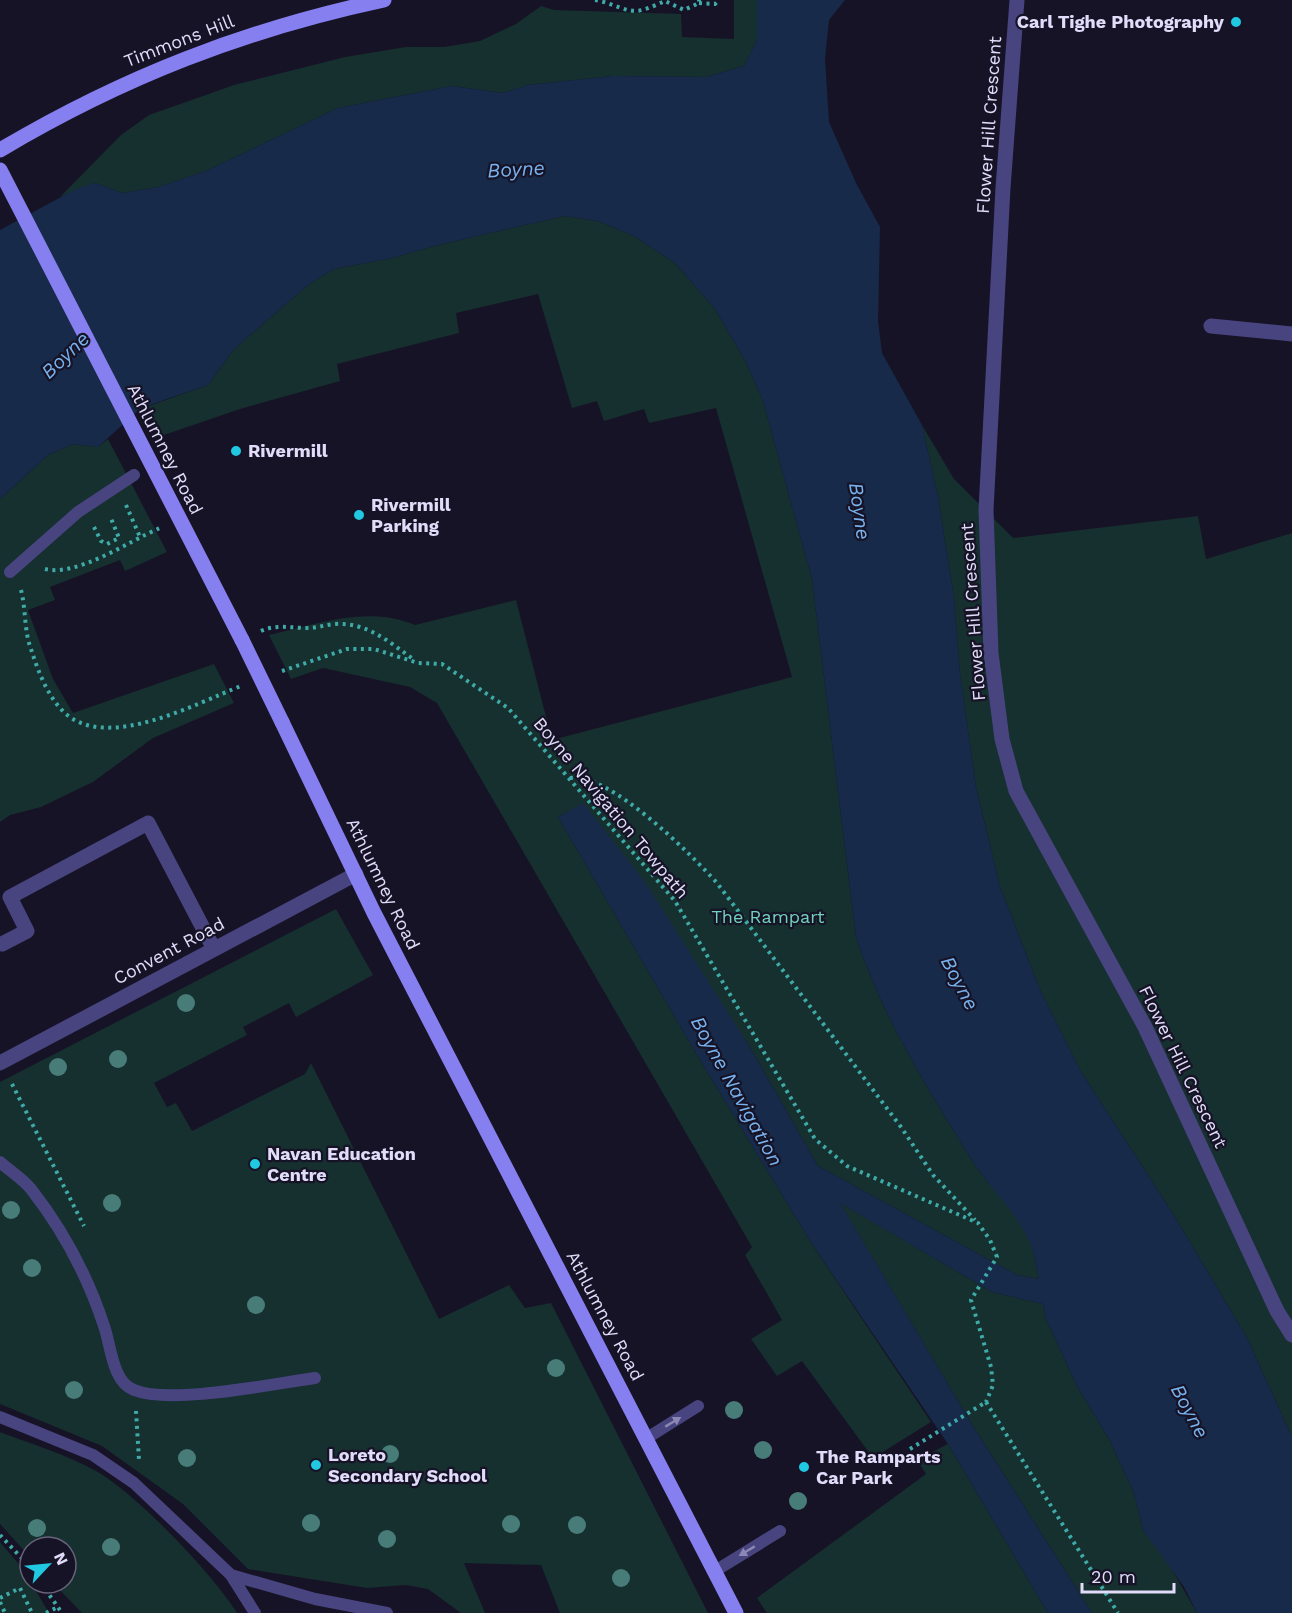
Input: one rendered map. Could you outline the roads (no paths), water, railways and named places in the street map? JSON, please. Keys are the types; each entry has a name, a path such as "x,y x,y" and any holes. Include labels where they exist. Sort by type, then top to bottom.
{"main road":[{"name":"Timmons Hill","path":"0,150 62,113 126,82 227,41 384,0"},
{"name":"Athlumney Road","path":"0,170 242,640 356,874 498,1154 736,1613"}],"street":[{"name":"Flower Hill Crescent","path":"1017,0 1003,188 986,510 991,653 1002,739 1016,791 1145,1027 1277,1311 1292,1335"},
{"path":"1211,326 1292,334"},
{"path":"2,944 27,931 10,897 148,823 214,949"},
{"name":"Convent Road","path":"0,1063 356,874"}],"lane":[{"path":"10,572 78,512 134,475"},
{"path":"0,1162 30,1188 70,1247 104,1326 119,1376 126,1386 135,1391 167,1397 315,1378"},
{"path":"647,1438 698,1406"},
{"path":"0,1417 93,1455 134,1483 231,1575 255,1613"},
{"path":"715,1570 780,1531"},
{"path":"231,1575 315,1599 387,1613"}],"water":[{"path":"757,0 845,0 829,20 825,59 829,122 856,183 880,227 878,321 882,353 922,425 938,497 954,598 960,674 976,787 1000,887 1041,992 1080,1070 1175,1217 1247,1338 1292,1437 1292,1613 1197,1613 1184,1587 1143,1530 1134,1493 1109,1439 1077,1386 1046,1319 1043,1304 992,1292 840,1203 973,1426 1092,1613 1048,1613 948,1444 812,1244 700,1060 558,817 583,803 645,882 749,1046 818,1166 1017,1275 1039,1279 1033,1252 1024,1231 1010,1209 977,1168 954,1131 906,1050 866,966 856,937 812,579 763,401 746,362 715,309 675,263 634,236 598,221 564,216 392,258 334,269 308,285 233,350 208,385 141,408 98,447 73,444 48,455 0,499 0,230 74,190 95,183 123,193 158,187 206,171 338,108 452,86 503,93 528,85 613,76 706,77 744,66 757,40"}],"place":[{"name":"Carl Tighe Photography","path":"1236,22"},
{"name":"Rivermill","path":"236,451"},
{"name":"Rivermill Parking","path":"359,515"},
{"name":"Navan Education Centre","path":"255,1164"},
{"name":"Loreto Secondary School","path":"316,1465"},
{"name":"The Ramparts Car Park","path":"804,1467"}],"water label":[{"name":"Boyne","path":"516,169"},
{"name":"Boyne","path":"65,355"},
{"name":"Boyne","path":"860,511"},
{"name":"Boyne","path":"960,983"},
{"name":"Boyne Navigation","path":"737,1091"},
{"name":"Boyne","path":"1190,1411"}],"park label":[{"name":"The Rampart","path":"768,917"}]}
